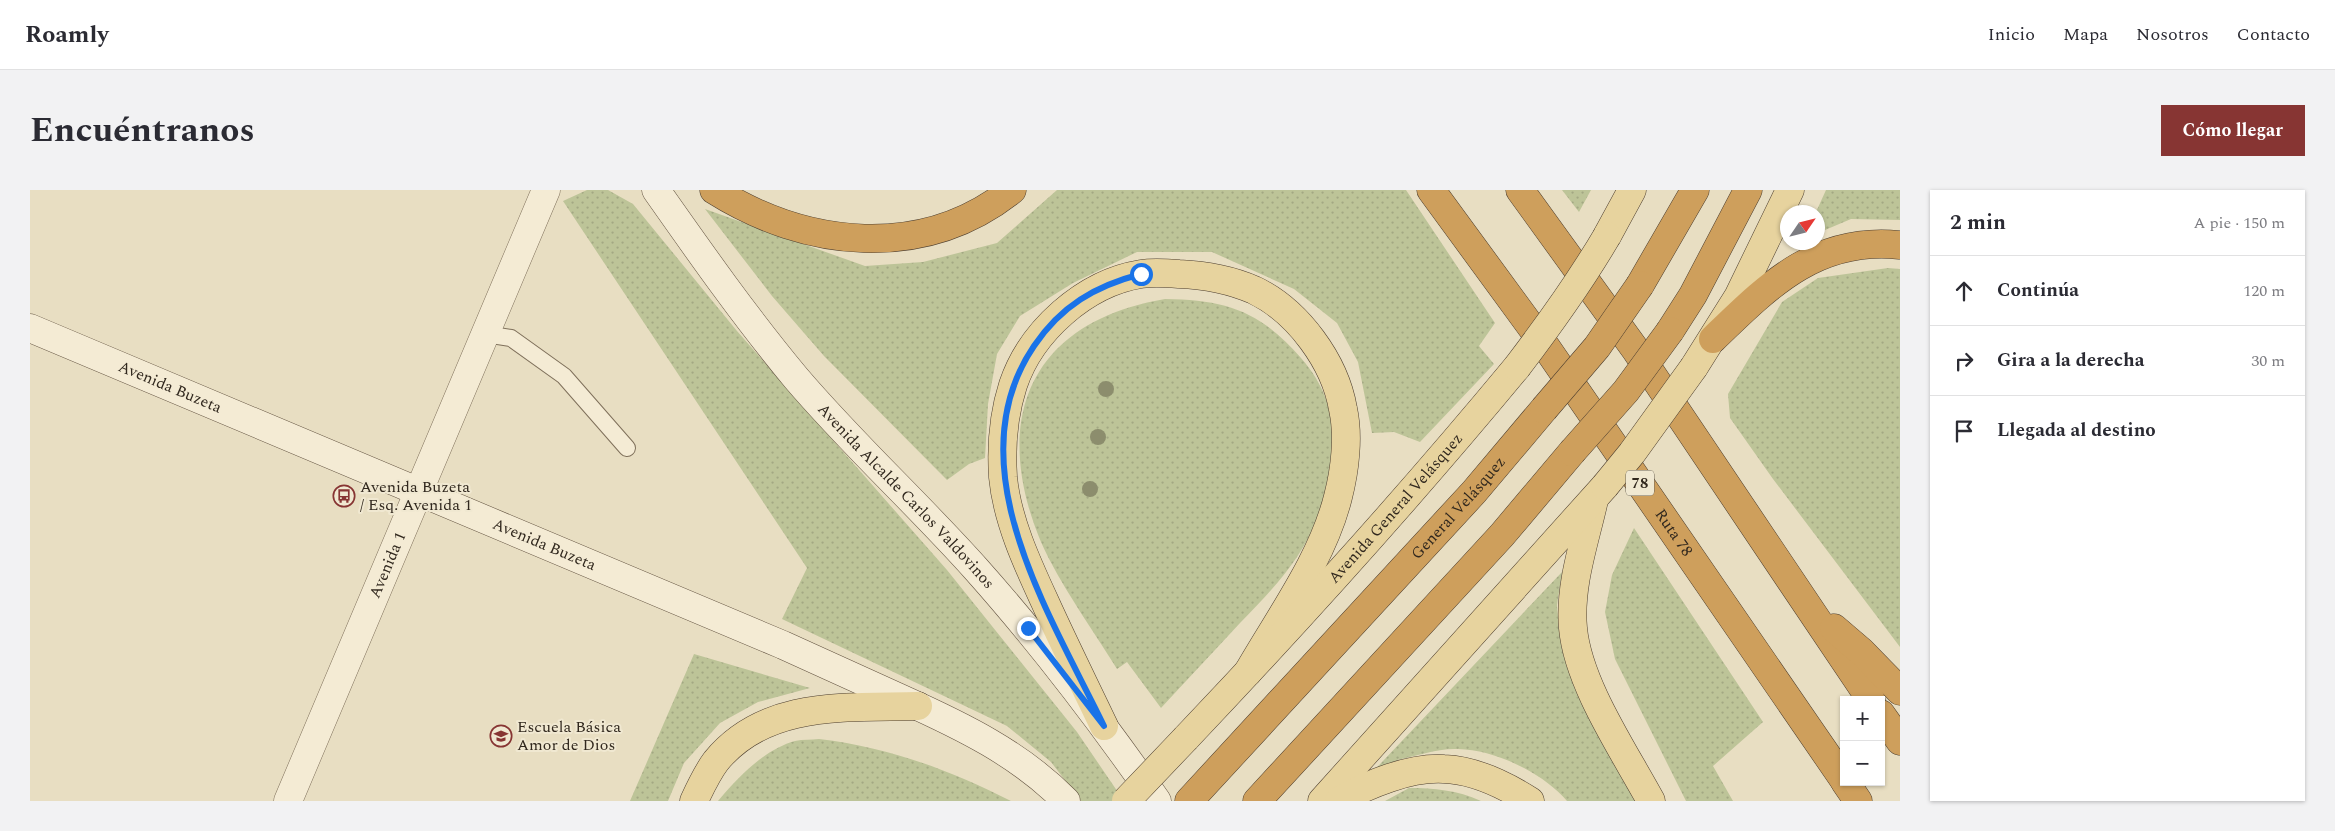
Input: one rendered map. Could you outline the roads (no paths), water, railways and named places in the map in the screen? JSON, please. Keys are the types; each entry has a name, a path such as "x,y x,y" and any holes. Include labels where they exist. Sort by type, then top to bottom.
{"highway":[{"path":"714,190 761,216 796,229 832,236 869,239 905,236 937,229 970,217 1012,190"},
{"name":"Ruta 78","path":"1432,190 1546,347 1840,774"},
{"path":"1520,190 1636,350 1869,696"},
{"name":"General Velásquez","path":"1189,801 1474,492 1597,347 1640,285 1695,190"},
{"path":"1257,801 1502,535 1626,391 1670,331 1693,295 1748,190"},
{"path":"1712,339 1763,291 1784,275 1811,260 1840,248 1861,244 1900,245"},
{"path":"1809,609 1862,652 1900,691"},
{"path":"1885,720 1900,741"},
{"name":"Ruta 78","path":"1848,786 1858,801"}],"main road":[{"name":"Avenida 1","path":"288,801 546,190"},
{"name":"Avenida Alcalde Carlos Valdovinos","path":"656,190 709,266 797,379 842,429 976,569 1028,628 1104,726 1157,801"},
{"name":"Avenida General Velásquez","path":"1126,801 1248,672 1442,458 1517,367 1552,321 1588,270 1632,190"},
{"path":"1322,801 1600,492 1632,453 1694,367 1738,298 1790,190"},
{"path":"1104,726 1053,621 1021,547 1010,512 1003,478 1003,445 1014,384 1026,359 1041,336 1062,314 1088,294 1112,282 1141,274 1200,275 1254,290 1276,304 1297,322 1316,346 1333,375 1344,410 1344,468 1338,498 1325,533 1306,572 1248,672"},
{"name":"Avenida Buzeta","path":"30,328 783,645 918,706"},
{"path":"1600,492 1573,600 1573,627 1577,653 1600,708 1651,801"},
{"path":"694,801 716,761 746,735 763,725 801,712 918,706 1011,754 1050,784 1066,801"},
{"path":"1338,801 1383,781 1414,772 1444,769 1470,773 1493,781 1530,801"}],"lane":[{"path":"485,334 511,338 564,376 627,448"}],"place":[{"name":"Avenida Buzeta / Esq. Avenida 1","path":"344,496"},
{"name":"Escuela Básica Amor de Dios","path":"501,736"}]}
